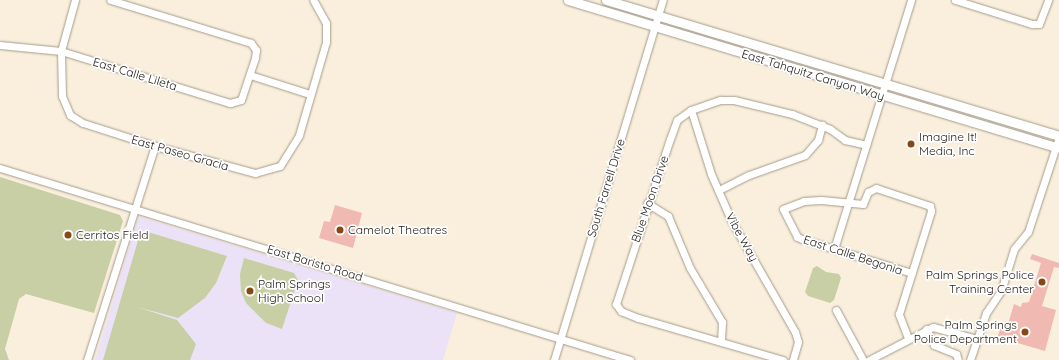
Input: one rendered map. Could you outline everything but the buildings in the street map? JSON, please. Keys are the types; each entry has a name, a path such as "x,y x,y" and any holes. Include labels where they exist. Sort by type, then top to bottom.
{"main road":[{"name":"East Tahquitz Canyon Way","path":"568,0 881,96 1057,148"},
{"name":"East Tahquitz Canyon Way","path":"606,0 1059,137"}],"street":[{"name":"East Paseo Gracia","path":"75,0 61,51 62,96 70,115 83,123 245,172 272,169 280,166 290,152 310,94 327,31 319,7 313,0"},
{"path":"110,0 251,43 256,50 250,75 310,94"},
{"name":"South Farrell Drive","path":"554,360 663,0"},
{"path":"834,249 911,0"},
{"path":"955,0 978,3 1039,24 1048,0"},
{"name":"East Calle Lileta","path":"0,45 61,51 230,103 241,100 250,75"},
{"path":"691,110 720,100 734,100 773,108 822,125 845,140 866,145"},
{"name":"Vibe Way","path":"691,110 711,174 732,222 795,332 798,342 793,360"},
{"name":"Blue Moon Drive","path":"691,110 677,120 647,203 616,304 628,314 721,341"},
{"path":"719,190 748,175 805,155 818,140 822,125"},
{"path":"970,360 986,313 1001,291 1014,249 1028,232 1057,148 1059,137"},
{"path":"87,360 134,207 138,202 155,146"},
{"name":"East Baristo Road","path":"0,168 134,207 630,360"},
{"path":"849,203 863,204 868,192 876,188 930,206 931,212 899,318 908,338"},
{"name":"East Calle Begonia","path":"849,203 804,201 783,209 797,237 912,273"},
{"path":"647,203 668,216 690,268 722,322 721,341 782,360"},
{"path":"836,310 862,360"},
{"path":"869,360 926,329 937,327 977,339"},
{"path":"926,329 934,345 956,354 958,360"}],"shaded area":[{"name":"Palm Springs High School","path":"141,217 457,313 443,360 95,360 138,218"}],"green space":[{"path":"0,177 120,215 123,221 94,313 26,294 19,299 5,349 9,360 0,360"},
{"path":"148,232 227,256 216,283 205,298 178,318 137,307 177,320 196,344 190,360 103,360 139,237"},
{"path":"244,258 294,273 298,280 282,329 266,323 246,303 241,291 240,274"},
{"path":"817,266 826,272 839,274 841,278 834,300 830,303 808,296 805,292 813,268"}],"place":[{"name":"Imagine It! Media, Inc","path":"911,144"},
{"name":"Camelot Theatres","path":"340,230"},
{"name":"Cerritos Field","path":"68,235"},
{"name":"Palm Springs Police Training Center","path":"1042,282"},
{"name":"Palm Springs High School","path":"250,291"},
{"name":"Palm Springs Police Department","path":"1025,332"}]}
